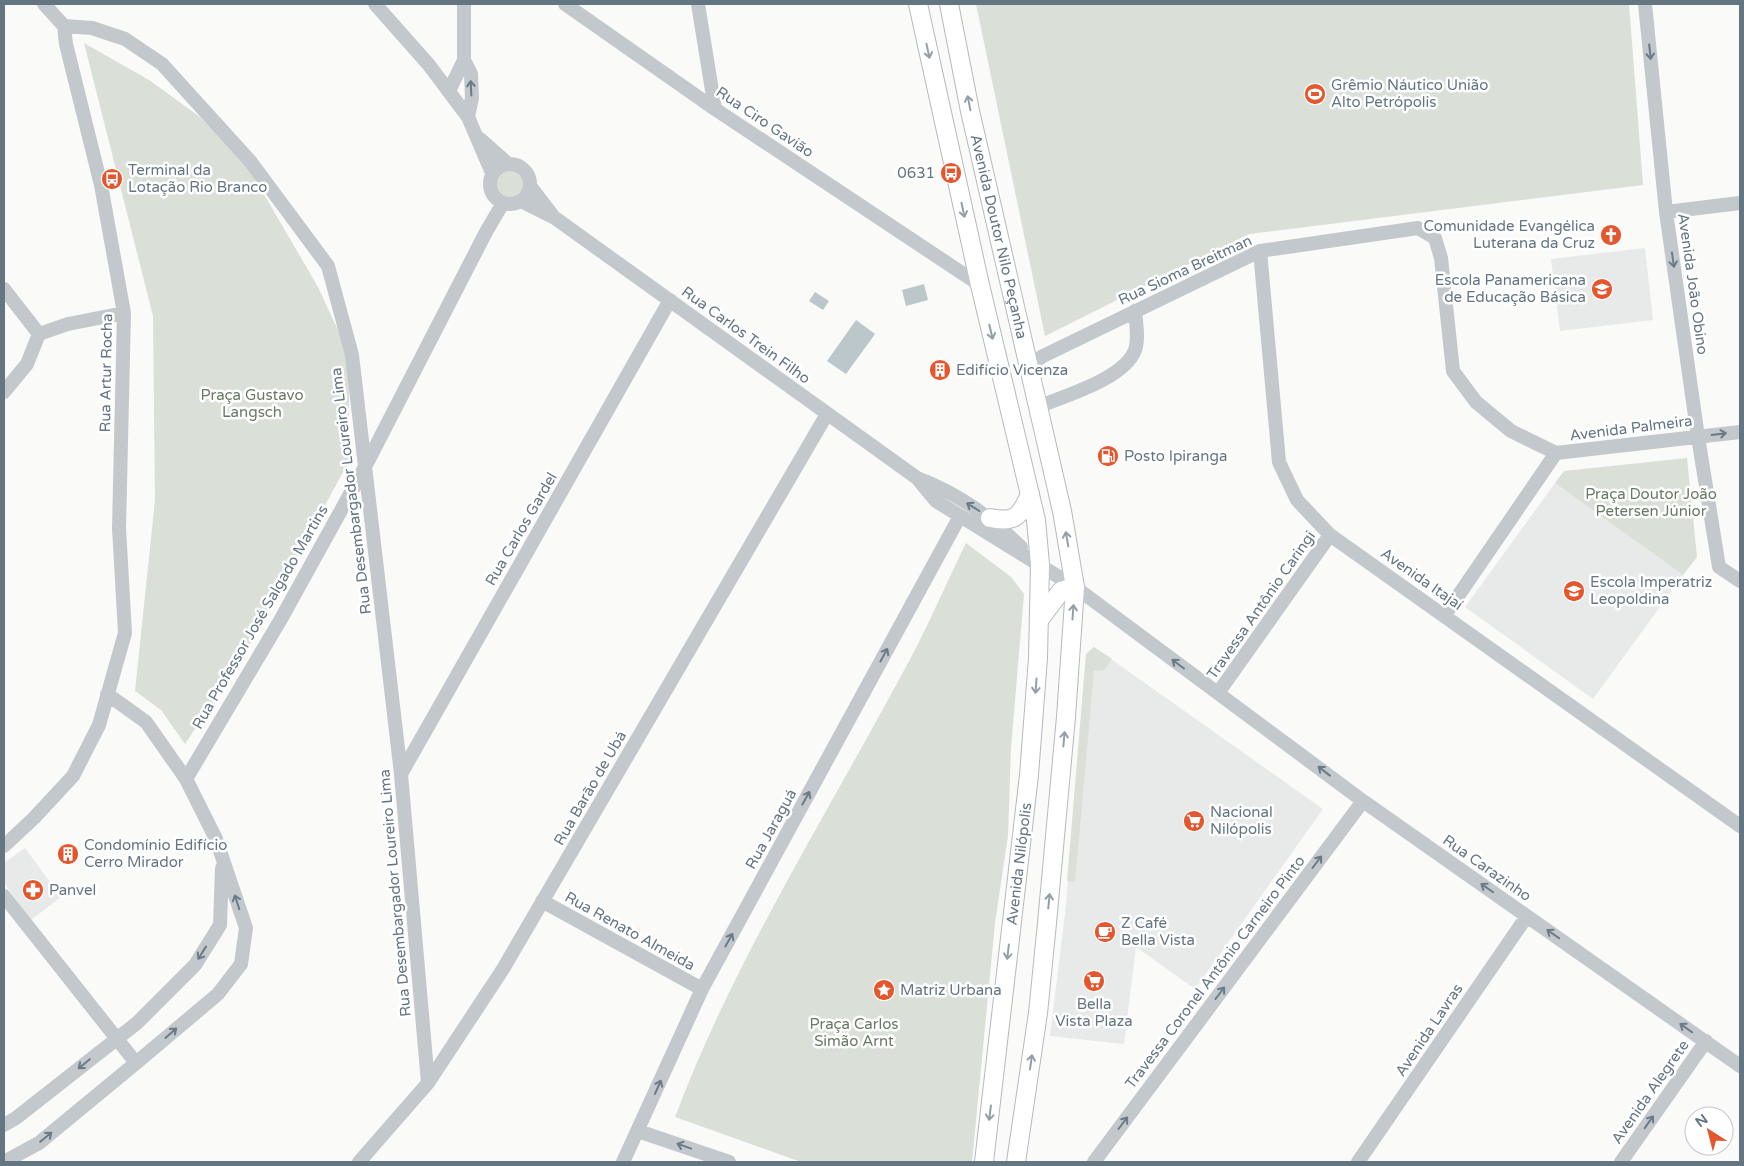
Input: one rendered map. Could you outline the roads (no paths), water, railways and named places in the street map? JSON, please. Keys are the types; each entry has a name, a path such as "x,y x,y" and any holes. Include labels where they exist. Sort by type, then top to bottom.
{"main road":[{"name":"Avenida Doutor Nilo Peçanha","path":"918,4 980,285 1036,520 1040,564"},
{"name":"Avenida Doutor Nilo Peçanha","path":"949,4 970,110 1033,359 1038,408 1062,511 1075,587"},
{"path":"990,518 1004,521 1014,518 1023,511 1030,494"},
{"name":"Avenida Nilópolis","path":"984,1162 1029,775 1039,620 1040,564"},
{"path":"1016,1162 1038,1013 1066,717 1075,587 1061,591 1039,620"}],"street":[{"path":"44,4 64,26"},
{"path":"375,4 429,65 468,117 479,138 492,173"},
{"path":"464,4 464,60 470,74 472,98 468,117"},
{"name":"Rua Ciro Gavião","path":"565,4 714,109 980,285"},
{"path":"698,4 714,109"},
{"name":"Avenida João Obino","path":"1645,4 1666,212 1698,437 1719,566 1740,581"},
{"name":"Rua Artur Rocha","path":"4,846 34,818 73,776 99,725 125,633 119,528 124,313 100,185 66,44 64,26"},
{"name":"Rua Desembargador Loureiro Lima","path":"64,26 92,28 125,39 162,64 250,161 328,266 352,355 401,774 428,1083"},
{"path":"449,91 464,60"},
{"path":"479,138 507,163"},
{"path":"507,163 524,169 530,180 529,192 521,201 515,204 503,203 493,196 490,191 492,173 496,168 507,163"},
{"name":"Rua Carlos Trein Filho","path":"530,186 555,218"},
{"name":"Rua Professor José Salgado Martins","path":"486,232 490,191"},
{"name":"Rua Carlos Trein Filho","path":"521,201 555,218 917,478 943,488 990,518 1040,564"},
{"name":"Rua Professor José Salgado Martins","path":"186,778 281,619 364,467 486,232 503,203"},
{"path":"1666,212 1740,203"},
{"name":"Rua Sioma Breitman","path":"1033,359 1260,251 1418,228 1435,238"},
{"name":"Avenida Palmeira","path":"1435,238 1441,258 1453,371 1476,402 1511,432 1556,454 1740,432"},
{"name":"Avenida Itajaí","path":"1260,251 1278,462 1297,500 1330,534 1740,826"},
{"path":"949,264 968,258 973,253"},
{"path":"4,289 39,334"},
{"name":"Rua Carlos Gardel","path":"401,774 670,300"},
{"path":"1038,408 1111,376 1128,363 1136,348 1135,311"},
{"path":"4,392 27,364 39,334 68,324 124,313"},
{"name":"Rua Barão de Ubá","path":"359,1162 428,1083 503,970 827,414"},
{"path":"1445,615 1556,454"},
{"name":"Rua Carlos Trein Filho","path":"917,478 936,501 1075,587"},
{"name":"Rua Jaraguá","path":"623,1162 702,989 960,516"},
{"name":"Travessa Antônio Caringi","path":"1218,694 1330,534"},
{"path":"1075,587 1218,694"},
{"path":"4,1162 39,1142 136,1063 218,994 241,964 246,928 223,857 186,778 146,722 107,694"},
{"name":"Rua Carazinho","path":"1218,694 1363,801 1740,1066"},
{"name":"Travessa Coronel Antônio Carneiro Pinto","path":"1094,1162 1363,801"},
{"path":"4,1125 16,1118 137,1023 195,965 220,926 223,857"},
{"path":"4,896 136,1063"},
{"name":"Rua Renato Almeida","path":"542,902 702,989"},
{"name":"Avenida Lavras","path":"1358,1162 1527,916"},
{"name":"Avenida Alegrete","path":"1621,1162 1706,1041"},
{"path":"638,1131 729,1162"}],"place":[{"name":"Grêmio Náutico União Alto Petrópolis","path":"1315,94"},
{"name":"0631","path":"951,173"},
{"name":"Terminal da Lotação Rio Branco","path":"112,179"},
{"name":"Comunidade Evangélica Luterana da Cruz","path":"1611,235"},
{"name":"Escola Panamericana de Educação Básica","path":"1602,289"},
{"name":"Edifício Vicenza","path":"940,370"},
{"name":"Posto Ipiranga","path":"1108,456"},
{"name":"Escola Imperatriz Leopoldina","path":"1574,591"},
{"name":"Nacional Nilópolis","path":"1194,821"},
{"name":"Condomínio Edifício Cerro Mirador","path":"68,854"},
{"name":"Panvel","path":"33,890"},
{"name":"Z Café Bella Vista","path":"1105,932"},
{"name":"Bella Vista Plaza","path":"1094,981"},
{"name":"Matriz Urbana","path":"884,990"}],"park label":[{"name":"Praça Gustavo Langsch","path":"252,404"},
{"name":"Praça Doutor João Petersen Júnior","path":"1651,502"},
{"name":"Praça Carlos Simão Arnt","path":"854,1032"}]}
